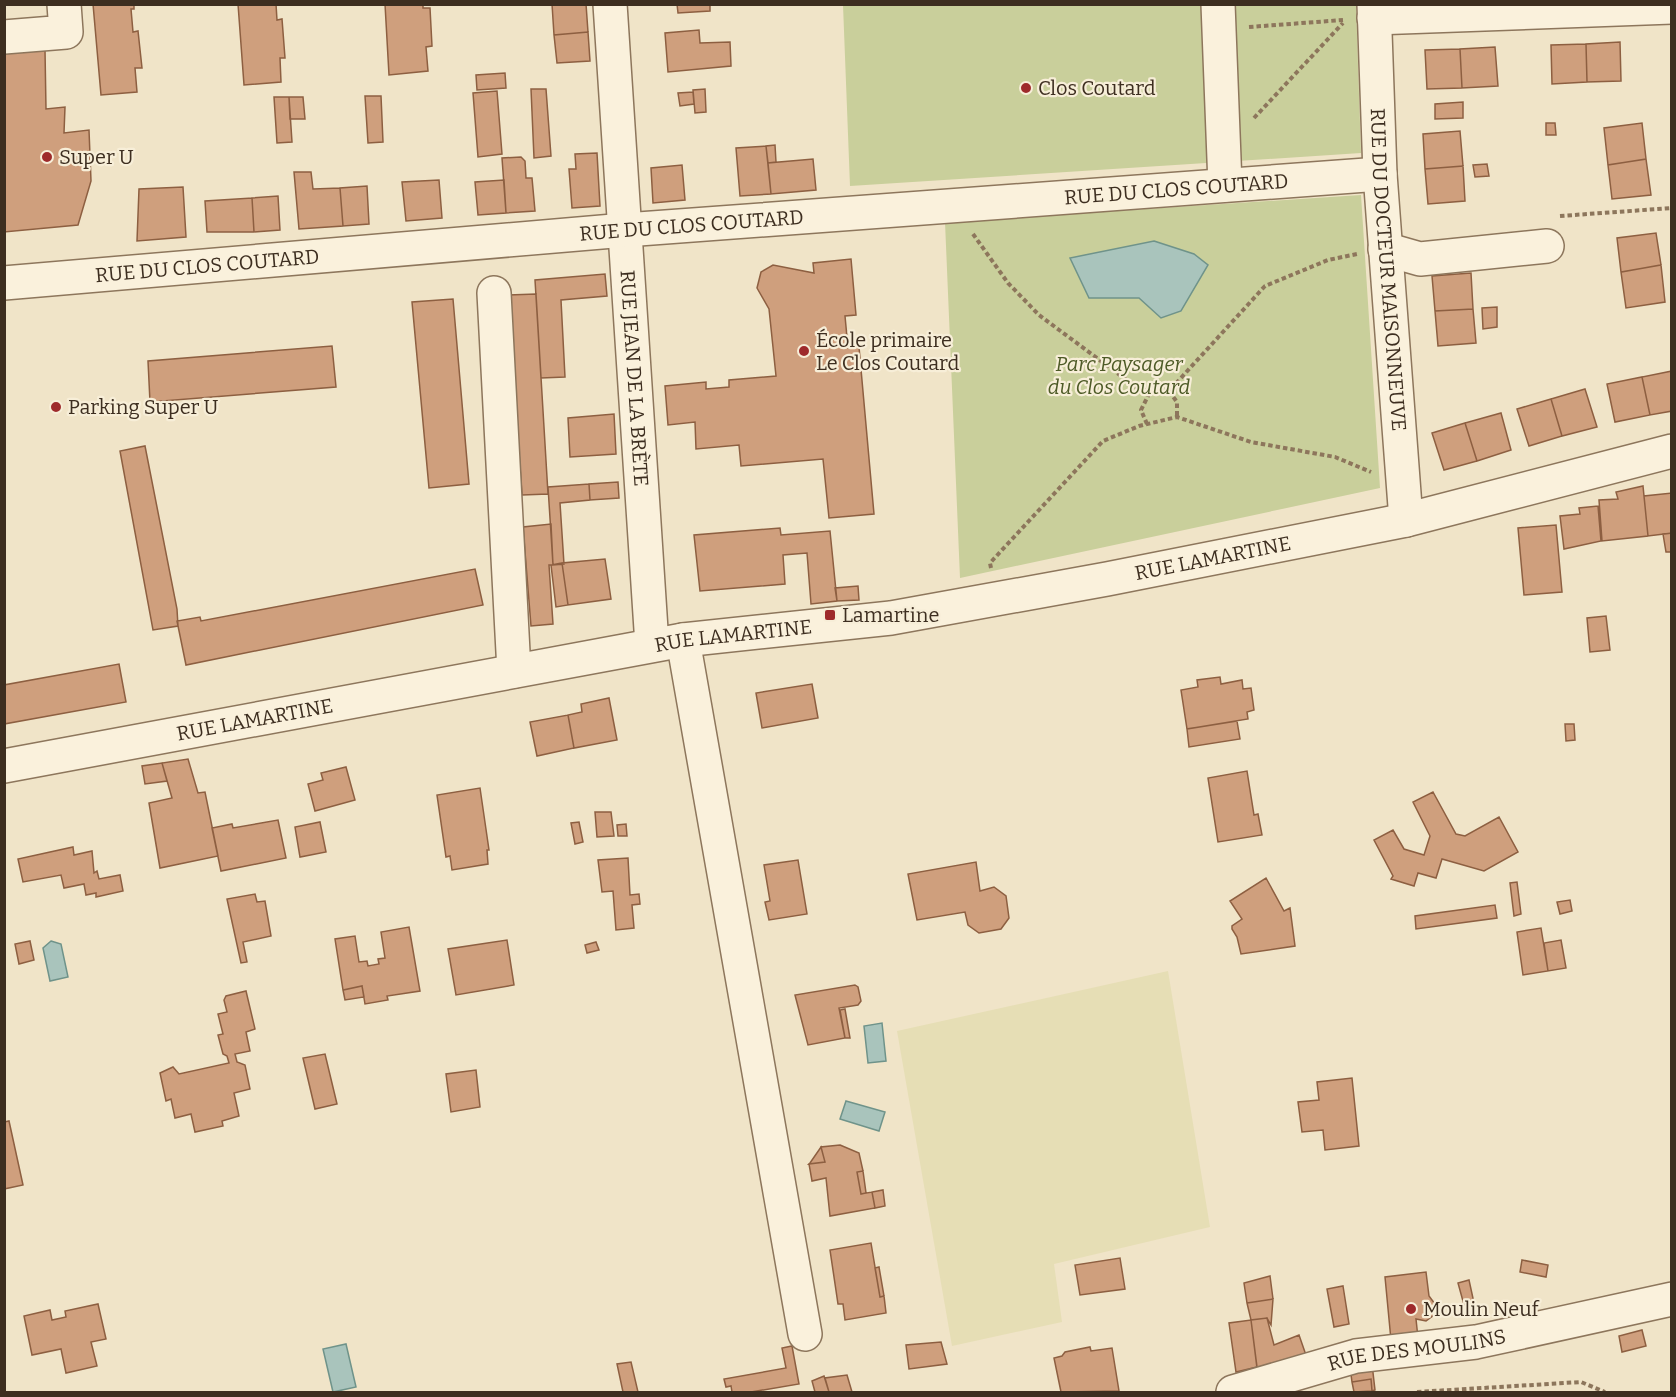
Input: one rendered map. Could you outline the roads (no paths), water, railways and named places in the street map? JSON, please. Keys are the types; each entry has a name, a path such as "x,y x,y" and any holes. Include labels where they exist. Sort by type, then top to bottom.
{"street":[{"path":"4,37 66,32 64,4"},
{"name":"RUE JEAN DE LA BRÈTE","path":"610,4 625,230 667,643 805,1334"},
{"path":"1374,11 1671,10"},
{"name":"RUE DU DOCTEUR MAISONNEUVE","path":"1374,11 1380,174 1406,520"},
{"path":"1218,17 1225,184"},
{"name":"RUE DU CLOS COUTARD","path":"4,283 625,230 1380,174"},
{"path":"1385,249 1420,259 1547,246"},
{"path":"494,292 514,671"},
{"name":"RUE LAMARTINE","path":"4,766 667,643 891,618 996,599 1406,520 1671,451"},
{"name":"RUE DES MOULINS","path":"1233,1392 1356,1356 1412,1352 1476,1342 1671,1299"}],"water":[{"path":"1154,241 1194,254 1208,265 1181,311 1161,318 1139,298 1089,298 1070,258"},
{"path":"51,941 61,944 68,977 50,981 43,948"},
{"path":"882,1023 886,1061 868,1063 864,1026"},
{"path":"846,1101 885,1112 879,1131 840,1119"},
{"path":"346,1344 356,1387 333,1392 323,1349"}],"place":[{"name":"Clos Coutard","path":"1026,88"},
{"name":"Super U","path":"47,157"},
{"name":"École primaire Le Clos Coutard","path":"804,351"},
{"name":"Parking Super U","path":"56,407"},
{"name":"Lamartine","path":"830,615"},
{"name":"Moulin Neuf","path":"1411,1309"}],"park label":[{"name":"Parc Paysager du Clos Coutard","path":"1119,376"}]}
